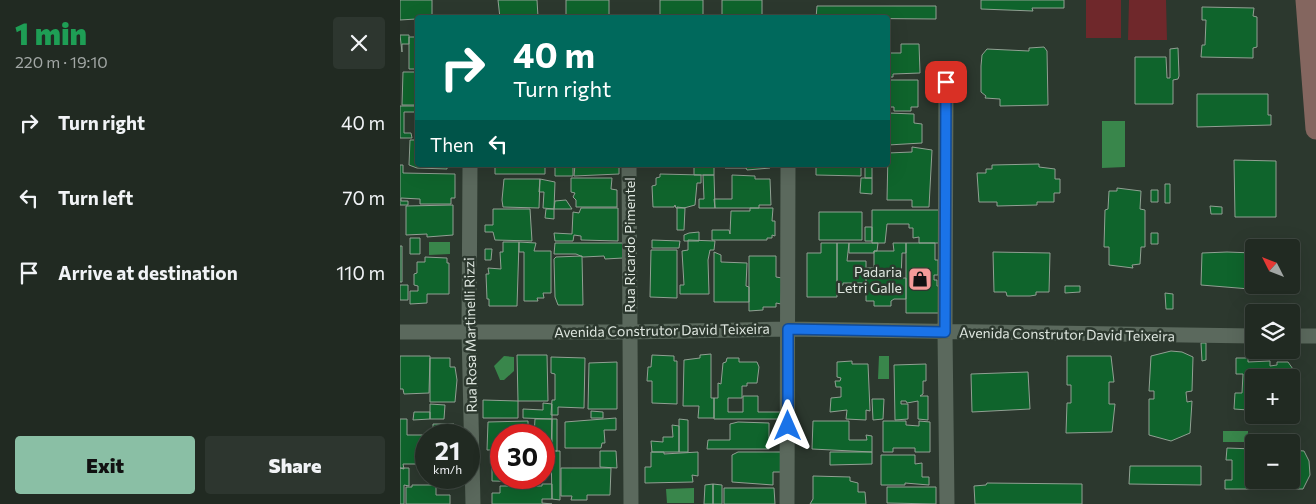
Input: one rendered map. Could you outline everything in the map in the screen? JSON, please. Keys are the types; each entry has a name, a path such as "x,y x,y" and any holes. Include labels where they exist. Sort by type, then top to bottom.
{"main road":[{"path":"1306,0 1316,128"}],"street":[{"path":"946,82 945,332 947,504"},
{"name":"Rua Rosa Martinelli Rizzi","path":"470,167 469,332 473,504"},
{"name":"Rua Ricardo Pimentel","path":"629,167 628,332 631,504"},
{"path":"787,504 788,167"},
{"name":"Avenida Construtor David Teixeira","path":"400,332 628,332 788,329 1245,336"},
{"path":"1300,336 1316,336"}],"shaded area":[{"path":"1086,0 1121,0 1121,38 1086,38"},
{"path":"1129,0 1166,0 1167,40 1128,40"},
{"path":"1102,121 1125,121 1125,167 1102,168"},
{"path":"429,242 450,242 450,254 429,255"},
{"path":"504,356 514,357 514,371 504,380 500,380 494,366"},
{"path":"879,356 889,356 889,379 878,379"},
{"path":"1223,431 1248,431 1248,434 1245,434 1245,442 1223,442"},
{"path":"694,488 694,503 667,503 666,489"}],"building":[{"path":"400,0 432,0 432,15 415,15 415,19 400,20"},
{"path":"498,0 537,0 538,15 500,15"},
{"path":"566,0 609,0 609,15 566,15"},
{"path":"660,0 703,0 703,15 660,15"},
{"path":"722,0 762,0 762,15 722,15"},
{"path":"981,0 1064,0 1064,8 1032,8 1033,11 981,9"},
{"path":"817,6 936,6 936,19 890,19 890,15 816,15"},
{"path":"1202,7 1254,8 1253,16 1257,17 1257,47 1253,48 1253,58 1201,57 1202,45 1205,45 1206,20 1202,20"},
{"path":"400,35 409,35 409,44 402,44 402,52"},
{"path":"409,37 415,37 415,69 409,69"},
{"path":"901,44 919,44 920,73 893,74 893,77 890,77 890,53 901,53"},
{"path":"1044,47 1047,51 1048,105 1000,106 1000,99 985,98 986,96 981,92 981,66 982,55 987,49 1029,51 1029,48"},
{"path":"1178,48 1179,76 1178,79 1173,80 1173,104 1135,104 1135,57 1166,57 1167,78 1170,78 1170,49"},
{"path":"403,72 415,72 415,105 402,105"},
{"path":"890,80 918,80 918,107 911,107 911,111 894,111 894,107 890,107"},
{"path":"1197,94 1268,94 1268,115 1271,115 1271,125 1197,127"},
{"path":"400,106 415,106 415,112 404,112 404,133 411,133 412,138 400,138"},
{"path":"890,113 914,114 914,123 922,124 922,143 890,145"},
{"path":"410,140 415,140 415,167 447,167 447,169 417,168 409,165"},
{"path":"912,147 932,150 929,207 912,207 912,200 887,200 890,153 912,152"},
{"path":"1234,160 1276,161 1276,217 1235,217"},
{"path":"1039,164 1039,167 1055,169 1055,179 1060,179 1060,193 1054,193 1054,202 1037,202 1037,205 997,206 997,202 979,202 977,173 986,173 986,169 992,169 992,165"},
{"path":"400,165 403,165 403,173 455,174 455,198 451,198 451,204 420,204 420,199 401,198 401,201 408,201 408,205 400,205"},
{"path":"495,167 545,167 545,174 495,174"},
{"path":"555,167 573,167 573,176 555,176"},
{"path":"575,167 619,167 619,174 574,176"},
{"path":"694,167 714,167 714,175 694,175"},
{"path":"770,167 747,170 746,168 725,168"},
{"path":"816,167 861,167 861,176 816,175"},
{"path":"865,167 872,167 872,178 865,178"},
{"path":"660,174 701,175 701,183 697,183 695,205 684,208 676,208 675,205 674,207 653,207 652,186 656,185 656,178 660,177"},
{"path":"703,175 714,175 715,208 699,208 699,199 704,199"},
{"path":"732,175 755,176 755,179 770,179 771,205 759,205 759,208 715,208 714,199 732,199"},
{"path":"571,178 612,178 611,189 617,190 617,207 576,207 576,200 573,197 575,193 571,192"},
{"path":"861,178 872,178 872,194 860,193"},
{"path":"504,179 540,179 539,208 503,207"},
{"path":"540,179 555,182 554,209 543,208 544,192 539,192"},
{"path":"1165,184 1170,184 1170,203 1165,203"},
{"path":"1117,188 1141,191 1140,209 1145,210 1145,247 1141,247 1140,264 1132,265 1133,268 1109,265 1109,247 1104,247 1105,210 1108,209 1109,191 1117,191"},
{"path":"1151,190 1158,190 1158,202 1151,202"},
{"path":"566,200 572,209 554,209 555,201"},
{"path":"453,205 453,235 427,237 427,234 406,235 406,206"},
{"path":"1210,206 1222,207 1222,214 1211,214"},
{"path":"677,207 685,208 684,230 677,230"},
{"path":"581,208 618,208 618,241 581,240 581,236 574,235 573,241 555,241 554,233 572,234 573,212 579,213"},
{"path":"750,208 773,208 772,221 775,221 775,236 772,235 772,238 767,238 767,240 712,240 712,230 729,230 730,234 731,211 750,211"},
{"path":"493,209 530,209 532,241 495,240 493,232 485,232 485,225 493,225"},
{"path":"546,209 554,209 554,219 545,218"},
{"path":"872,210 941,210 941,243 919,243 919,237 913,238 913,228 909,228 909,224 887,224 885,243 872,243"},
{"path":"819,212 862,212 862,240 819,240"},
{"path":"865,227 872,227 872,241 865,241"},
{"path":"699,232 699,241 684,241 684,235"},
{"path":"1151,233 1158,233 1158,244 1151,244"},
{"path":"410,238 420,238 420,254 410,254"},
{"path":"652,240 680,241 679,248 652,248"},
{"path":"688,240 715,241 714,250 710,250 708,260 709,294 680,294 680,285 684,285 682,251 688,250"},
{"path":"503,242 519,242 517,306 489,306 486,274 489,274 488,268 501,269 500,252 503,252"},
{"path":"519,242 536,243 534,251 551,251 551,293 543,293 544,298 537,298 538,301 524,301 524,252 519,252"},
{"path":"555,243 623,243 623,258 605,259 604,256 583,257 576,254 554,254"},
{"path":"821,243 837,243 837,297 807,297 807,253 821,253"},
{"path":"837,243 849,243 847,261 866,261 866,283 843,283 843,285 837,286"},
{"path":"849,243 878,243 877,251 874,251 874,253 849,253"},
{"path":"893,243 906,243 906,253 902,253 901,278 906,278 906,299 894,299 891,301 891,306 874,306 874,301 866,301 866,268 874,268 874,251 894,251"},
{"name":"Padaria Letri Galle","path":"906,243 935,243 935,260 938,260 938,275 934,275 934,280 937,280 937,286 941,286 939,313 906,313"},
{"path":"400,246 402,246 402,282 400,282"},
{"path":"485,249 492,249 491,260 485,260"},
{"path":"651,250 677,250 677,298 650,297"},
{"path":"714,252 721,255 721,262 747,263 746,286 749,287 749,302 714,302"},
{"path":"993,252 1050,253 1049,292 1036,292 1036,295 1030,296 1007,296 1006,292 994,292"},
{"path":"1202,253 1245,253 1245,289 1201,285"},
{"path":"582,256 583,305 558,305 555,297 554,259 556,257"},
{"path":"749,256 776,256 776,277 782,278 781,304 776,303 776,307 763,307 763,310 749,311"},
{"path":"425,257 447,258 447,263 449,263 449,294 427,294 427,303 410,304 410,291 418,291 418,286 414,285 417,262 425,262"},
{"path":"400,285 408,285 408,300 400,300"},
{"path":"1065,286 1080,286 1080,292 1065,293"},
{"path":"1165,293 1173,294 1173,309 1166,309"},
{"path":"1201,343 1206,343 1206,360 1202,361"},
{"path":"1171,351 1182,352 1193,357 1192,391 1186,392 1187,402 1192,401 1190,433 1171,441 1149,435 1149,399 1154,399 1154,391 1149,391 1151,356"},
{"path":"711,354 711,398 714,398 714,418 698,418 699,406 683,406 684,360 700,358 700,355"},
{"path":"517,355 547,355 548,401 518,401"},
{"path":"652,355 674,356 674,361 677,361 677,404 652,403 652,381 647,381 648,367 651,367"},
{"path":"400,356 430,356 429,393 404,394 403,389 400,389"},
{"path":"1067,356 1111,356 1114,382 1109,382 1109,404 1115,404 1112,432 1066,433 1067,403 1071,403 1071,385 1067,385"},
{"path":"551,357 585,358 584,408 558,407 558,415 551,415 552,400 555,400 555,374 551,373"},
{"path":"430,358 450,358 450,367 455,367 457,380 455,402 430,402"},
{"path":"727,358 739,358 739,362 757,362 759,367 757,383 747,383 747,386 742,386 742,398 728,398 728,412 743,412 743,396 758,396 758,412 782,412 782,419 714,419 714,398 718,398 718,383 721,384 723,363 726,362"},
{"path":"1236,358 1248,359 1248,362 1270,361 1270,366 1277,365 1277,362 1288,362 1293,369 1245,369 1245,410 1234,409 1235,393 1242,393 1243,374 1236,374"},
{"path":"852,361 852,364 868,364 870,411 866,410 866,420 846,419 847,410 830,412 831,398 841,397 841,387 836,387 835,381 840,381 841,378 837,377 837,362"},
{"path":"617,362 617,409 588,409 589,363"},
{"path":"926,364 926,381 923,381 923,394 920,396 928,396 928,420 918,419 918,401 907,403 906,401 901,401 901,404 908,404 908,419 895,420 894,365"},
{"path":"1028,372 1030,409 972,412 971,374"},
{"path":"872,399 884,399 883,419 873,420"},
{"path":"483,400 518,401 518,418 483,418"},
{"path":"543,403 552,404 552,419 523,418 523,409 543,410"},
{"path":"430,404 445,405 444,419 430,419"},
{"path":"591,411 603,412 603,418 591,418"},
{"path":"414,412 430,412 430,419 413,420"},
{"path":"616,418 616,430 604,430 605,443 602,443 601,448 565,448 565,422"},
{"path":"400,419 407,419 407,435 415,435 415,464 403,464 404,469 400,468"},
{"path":"535,419 552,419 552,424 535,424"},
{"path":"552,419 557,419 557,451 555,451 555,424 552,424"},
{"path":"679,419 688,420 688,452 679,452"},
{"path":"528,421 528,424 490,424 490,450 487,450 488,422"},
{"path":"813,421 849,421 849,440 867,440 866,435 872,436 872,452 812,449"},
{"path":"883,421 906,421 906,425 919,426 919,421 930,422 930,452 915,452 915,448 893,448 893,452 883,452"},
{"path":"738,422 769,423 769,449 707,449 708,440 730,440 730,424"},
{"path":"672,425 679,426 679,452 652,452 651,441 663,442 663,437 673,437"},
{"path":"1227,448 1245,449 1245,489 1225,489 1225,480 1232,480 1232,460 1226,460"},
{"path":"555,451 560,451 560,500 552,499 552,489 555,489"},
{"path":"600,451 616,451 617,468 600,467"},
{"path":"1300,451 1304,451 1309,461 1310,475 1303,489 1300,489"},
{"path":"651,452 664,452 664,454 698,452 698,476 692,475 693,482 645,483 645,467 651,467"},
{"path":"738,452 782,452 782,472 773,472 773,485 732,482 732,455"},
{"path":"830,452 872,452 872,464 830,465"},
{"path":"881,455 915,455 915,464 922,463 922,477 929,477 929,485 905,483 905,485 881,485"},
{"path":"1130,466 1201,466 1201,485 1129,484"},
{"path":"400,468 409,468 409,486 404,485 404,504 400,504"},
{"path":"561,468 611,468 610,495 587,495 587,500 571,500 572,496 561,496"},
{"path":"813,476 850,477 850,481 858,483 858,492 865,492 866,504 810,504 813,499"},
{"path":"987,483 1082,484 1082,504 975,504 974,486 986,485"},
{"path":"713,484 713,504 704,504 705,485"},
{"path":"713,484 722,485 722,504 713,504"},
{"path":"412,485 415,485 415,489 436,489 436,495 450,495 450,504 406,504 406,487 412,487"},
{"path":"887,487 936,487 936,504 887,503"},
{"path":"724,488 774,488 775,504 724,504"},
{"path":"500,489 552,489 552,499 542,499 542,503 552,504 492,504 492,493 500,493"}],"place":[{"name":"Padaria Letri Galle","path":"920,279"}],"route":[{"path":"788,426 788,329 945,332 946,82"}]}
